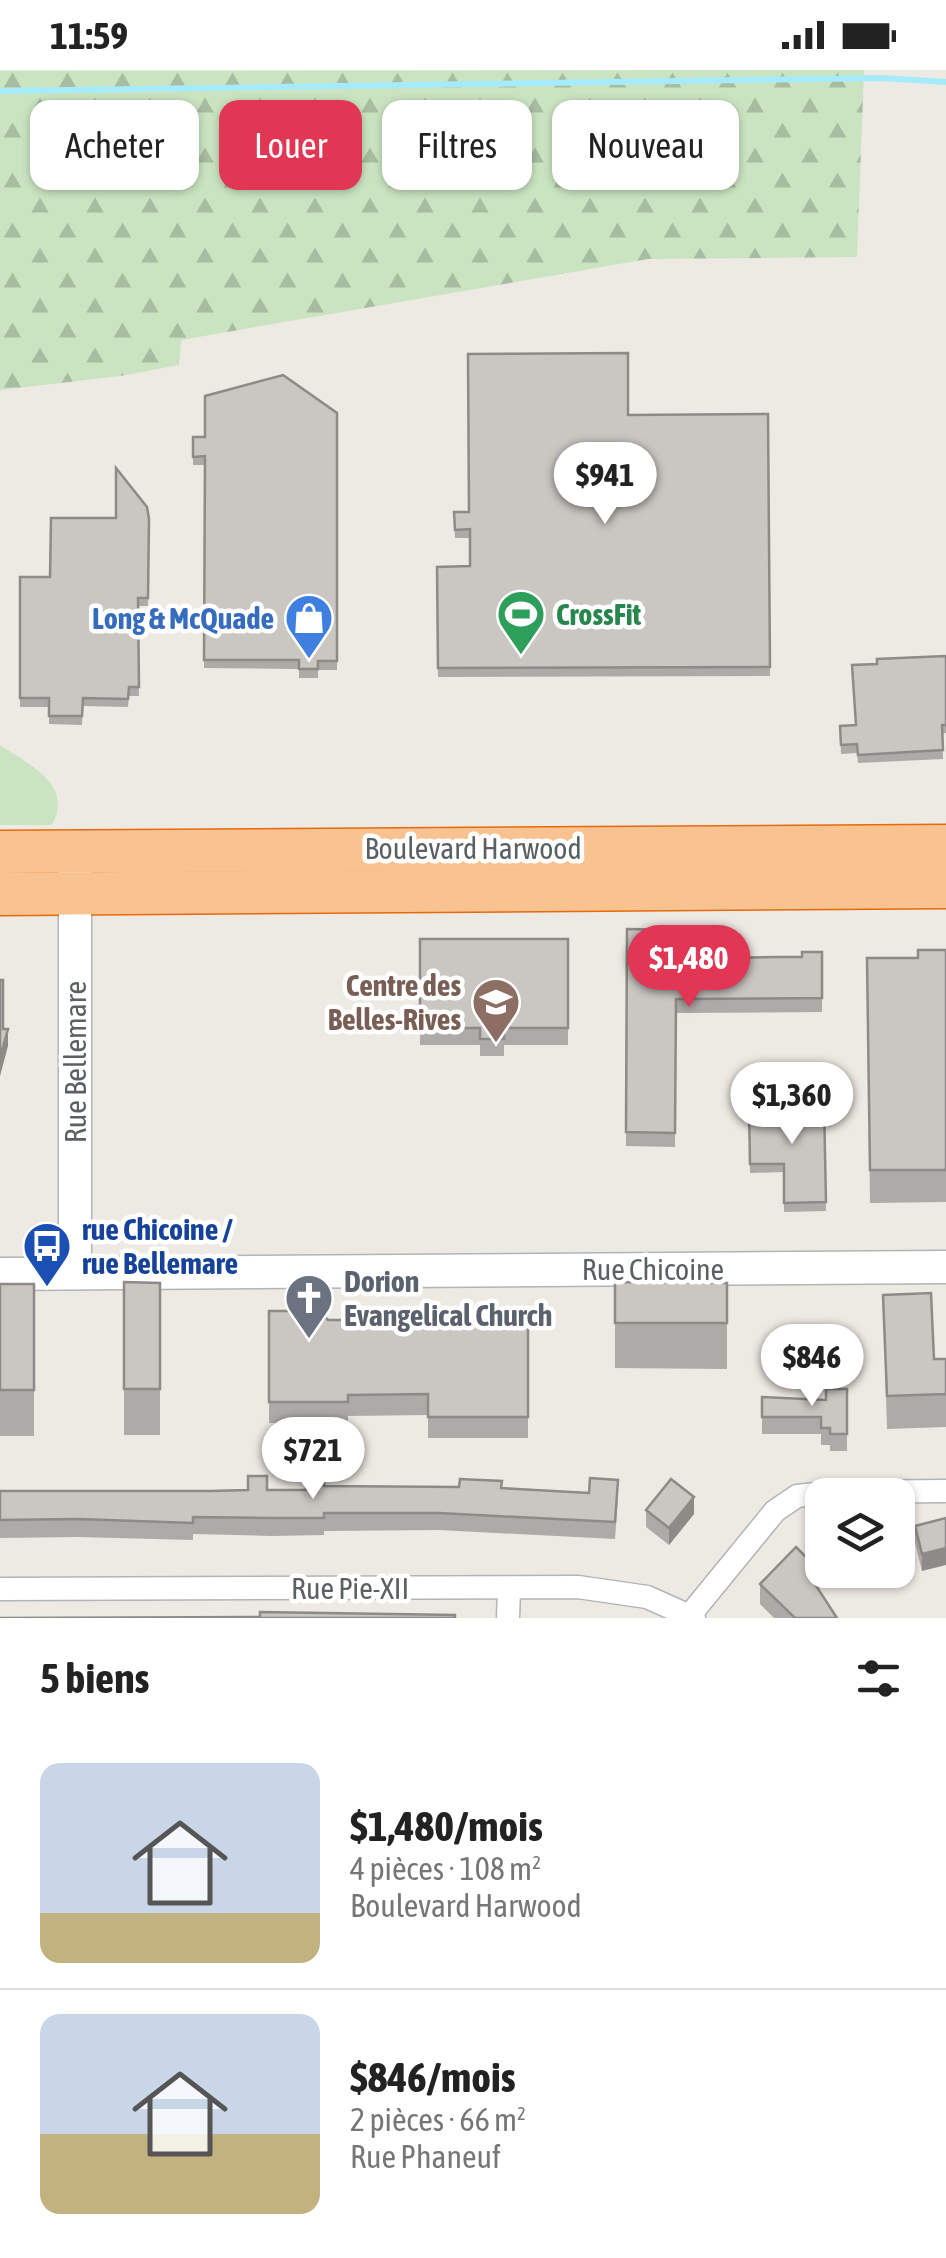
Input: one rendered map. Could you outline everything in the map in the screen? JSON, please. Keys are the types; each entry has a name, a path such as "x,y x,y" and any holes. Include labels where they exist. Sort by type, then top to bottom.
{"highway":[{"name":"Boulevard Harwood","path":"0,852 946,846"},
{"name":"Boulevard Harwood","path":"0,894 946,887"}],"street":[{"name":"Rue Bellemare","path":"76,851 76,1273"},
{"name":"Rue Chicoine","path":"0,1274 946,1267"},
{"path":"692,1617 766,1522 785,1502 797,1496 825,1492 946,1491"},
{"name":"Rue Pie-XII","path":"0,1589 578,1586 622,1591 692,1617"},
{"path":"508,1618 509,1588"}],"green space":[{"path":"864,70 857,257 648,259 181,340 179,365 0,390 0,71"},
{"path":"0,745 35,768 53,787 57,811 52,825 0,825"}],"building":[{"path":"628,353 628,415 768,414 770,667 438,668 437,567 470,566 470,529 455,530 454,512 469,512 468,354"},
{"path":"283,375 337,413 337,661 318,661 318,669 299,669 299,660 204,660 205,456 193,457 193,437 205,437 205,396"},
{"path":"116,468 147,507 149,519 148,598 138,598 139,687 129,687 128,699 83,698 82,716 49,716 49,698 20,698 20,577 50,577 51,518 116,518"},
{"path":"946,656 943,750 858,755 857,744 841,745 840,726 856,725 852,665 877,664 877,659"},
{"path":"627,929 677,930 677,954 718,953 718,958 802,957 802,952 822,952 822,998 676,999 675,1133 626,1132"},
{"path":"420,939 568,939 568,1028 504,1028 504,1039 480,1039 480,1028 420,1028"},
{"path":"918,950 946,950 946,1170 870,1170 867,958 918,958"},
{"path":"0,980 3,1029 8,1029 0,1058"},
{"path":"824,1104 826,1202 784,1203 784,1164 750,1164 749,1106"},
{"path":"124,1282 160,1283 160,1389 124,1389"},
{"path":"615,1282 727,1283 727,1323 615,1323"},
{"path":"0,1284 34,1284 34,1390 0,1390"},
{"path":"931,1293 934,1359 946,1359 946,1394 887,1396 883,1295"},
{"path":"309,1302 328,1320 428,1316 428,1308 528,1308 528,1417 428,1417 428,1394 348,1395 348,1402 269,1402 269,1311 300,1311"},
{"path":"826,1389 847,1389 847,1434 830,1434 830,1428 821,1428 821,1417 762,1417 762,1397 826,1400"},
{"path":"248,1476 267,1476 267,1490 306,1490 306,1479 324,1479 324,1486 459,1487 460,1479 502,1481 501,1488 589,1493 590,1478 618,1480 615,1522 439,1513 324,1513 324,1518 193,1517 193,1523 0,1520 0,1491 248,1490"},
{"path":"671,1479 694,1497 669,1528 646,1510"},
{"path":"946,1518 946,1548 922,1554 915,1526"},
{"path":"796,1547 805,1556 805,1588 818,1588 837,1618 795,1618 760,1584"},
{"path":"260,1612 455,1618 0,1618 260,1617"}],"waterway":[{"path":"0,91 881,78 946,82"}],"place":[{"name":"CrossFit","path":"521,656"},
{"name":"Long & McQuade","path":"309,660"},
{"name":"Centre des Belles-Rives","path":"496,1044"},
{"name":"rue Chicoine / rue Bellemare","path":"47,1288"},
{"name":"Dorion Evangelical Church","path":"309,1340"}]}
